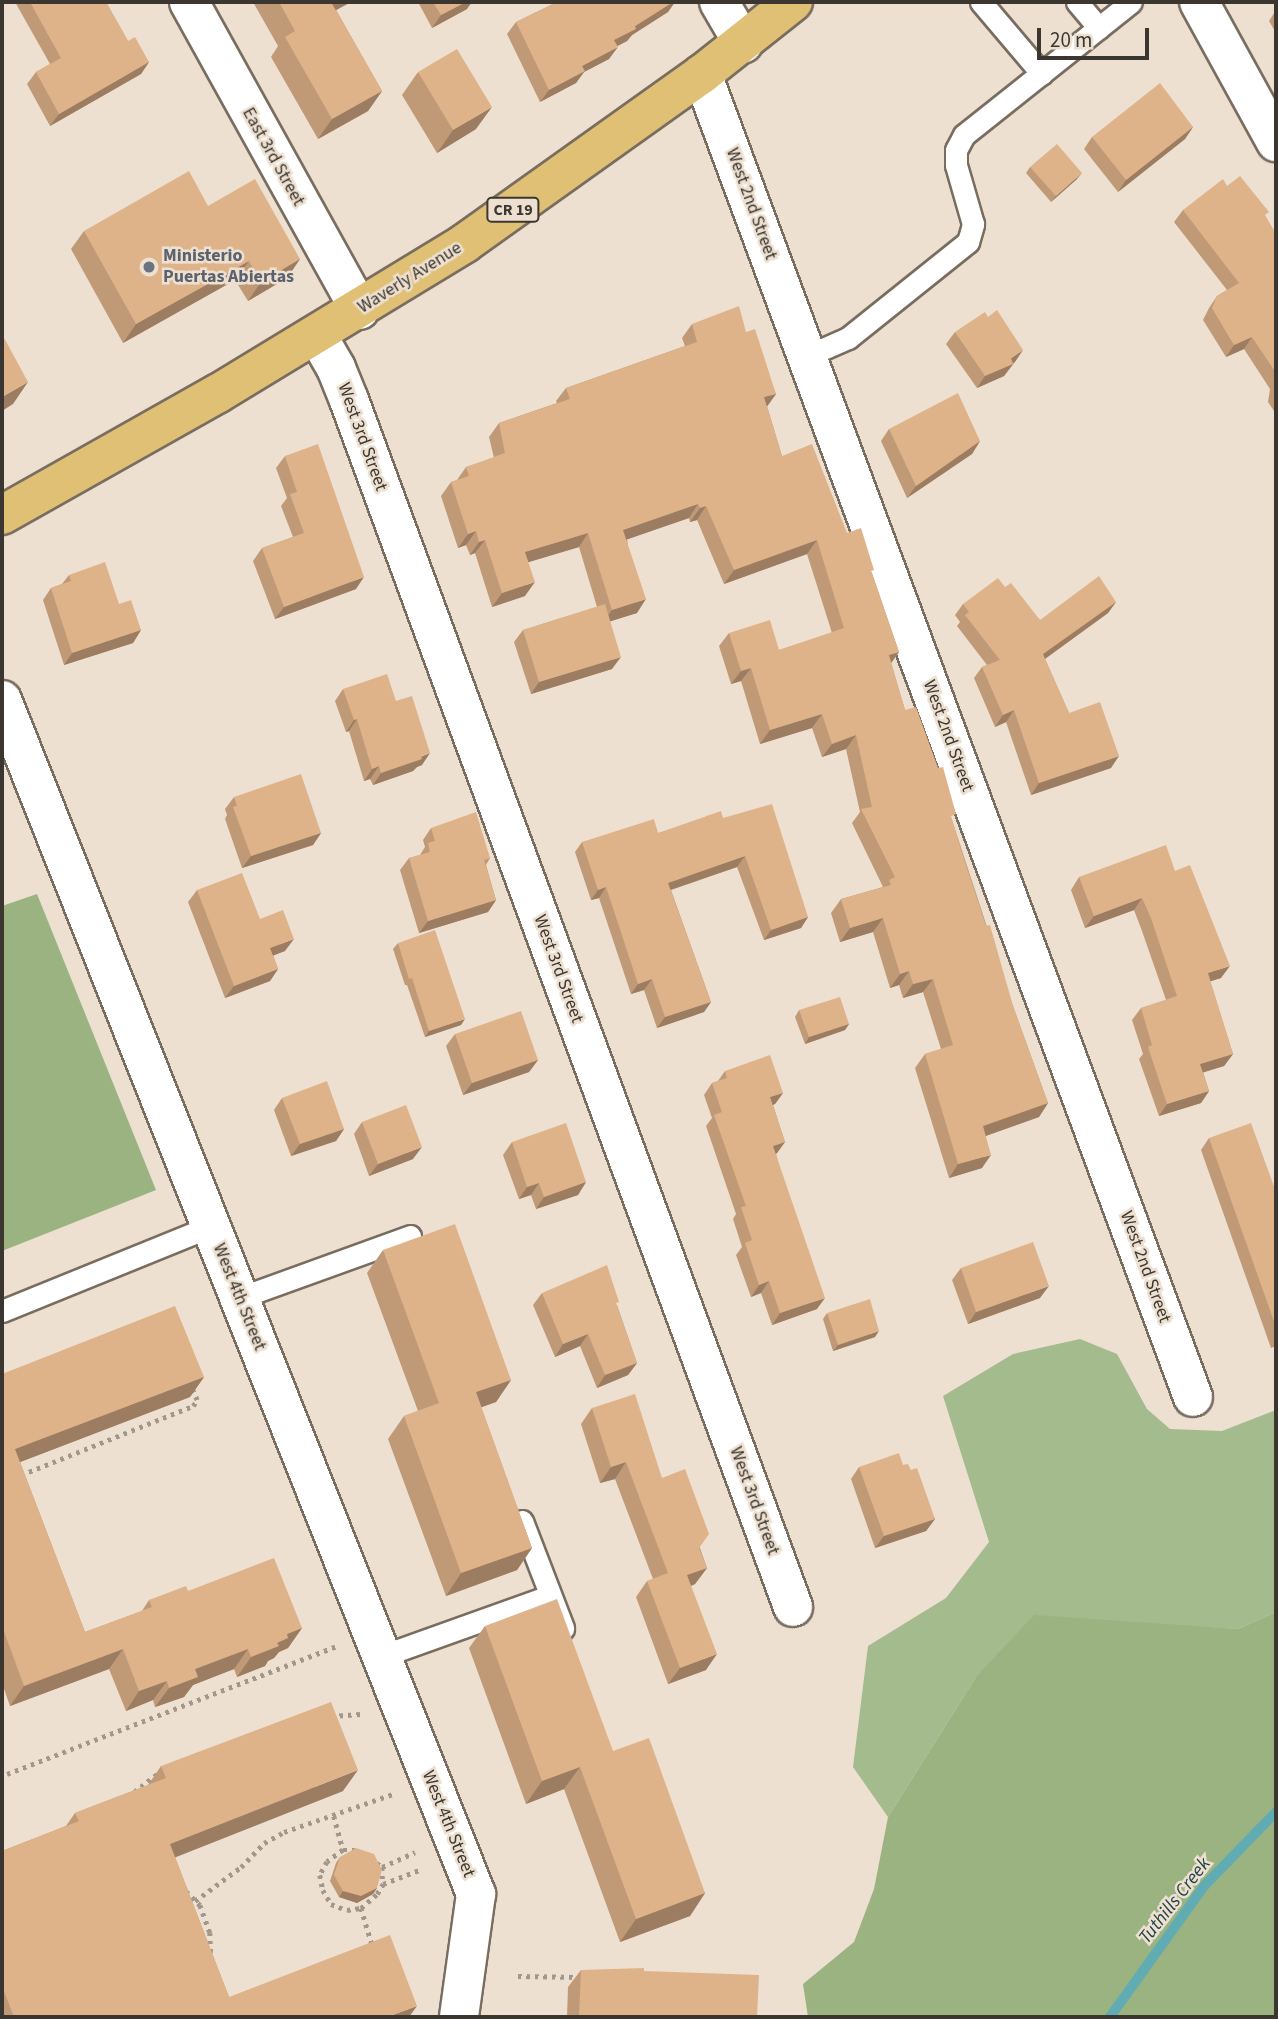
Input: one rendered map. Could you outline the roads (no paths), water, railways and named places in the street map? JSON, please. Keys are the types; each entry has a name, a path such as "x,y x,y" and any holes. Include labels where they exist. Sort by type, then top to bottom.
{"main road":[{"name":"Waverly Avenue","path":"2,515 360,310 498,221 702,75 793,2"}],"street":[{"name":"East 3rd Street","path":"189,2 360,310"},
{"path":"719,2 743,43"},
{"path":"1199,2 1276,142"},
{"name":"West 2nd Street","path":"702,75 1193,1397"},
{"name":"West 3rd Street","path":"317,335 336,368 349,400 793,1607"},
{"name":"West 4th Street","path":"2,700 476,1894 459,2017"}],"lane":[{"path":"981,2 1042,74"},
{"path":"1077,2 1099,27"},
{"path":"807,356 848,338 968,242 972,224 956,165 956,150 964,135 1131,2"},
{"path":"2,1311 211,1226"},
{"path":"239,1298 410,1236"},
{"path":"514,1498 569,1646"},
{"path":"382,1656 550,1596"}],"waterway":[{"name":"Tuthills Creek","path":"1110,2017 1205,1885 1276,1812"}],"place":[{"name":"Ministerio Puertas Abiertas","path":"149,267"}]}
